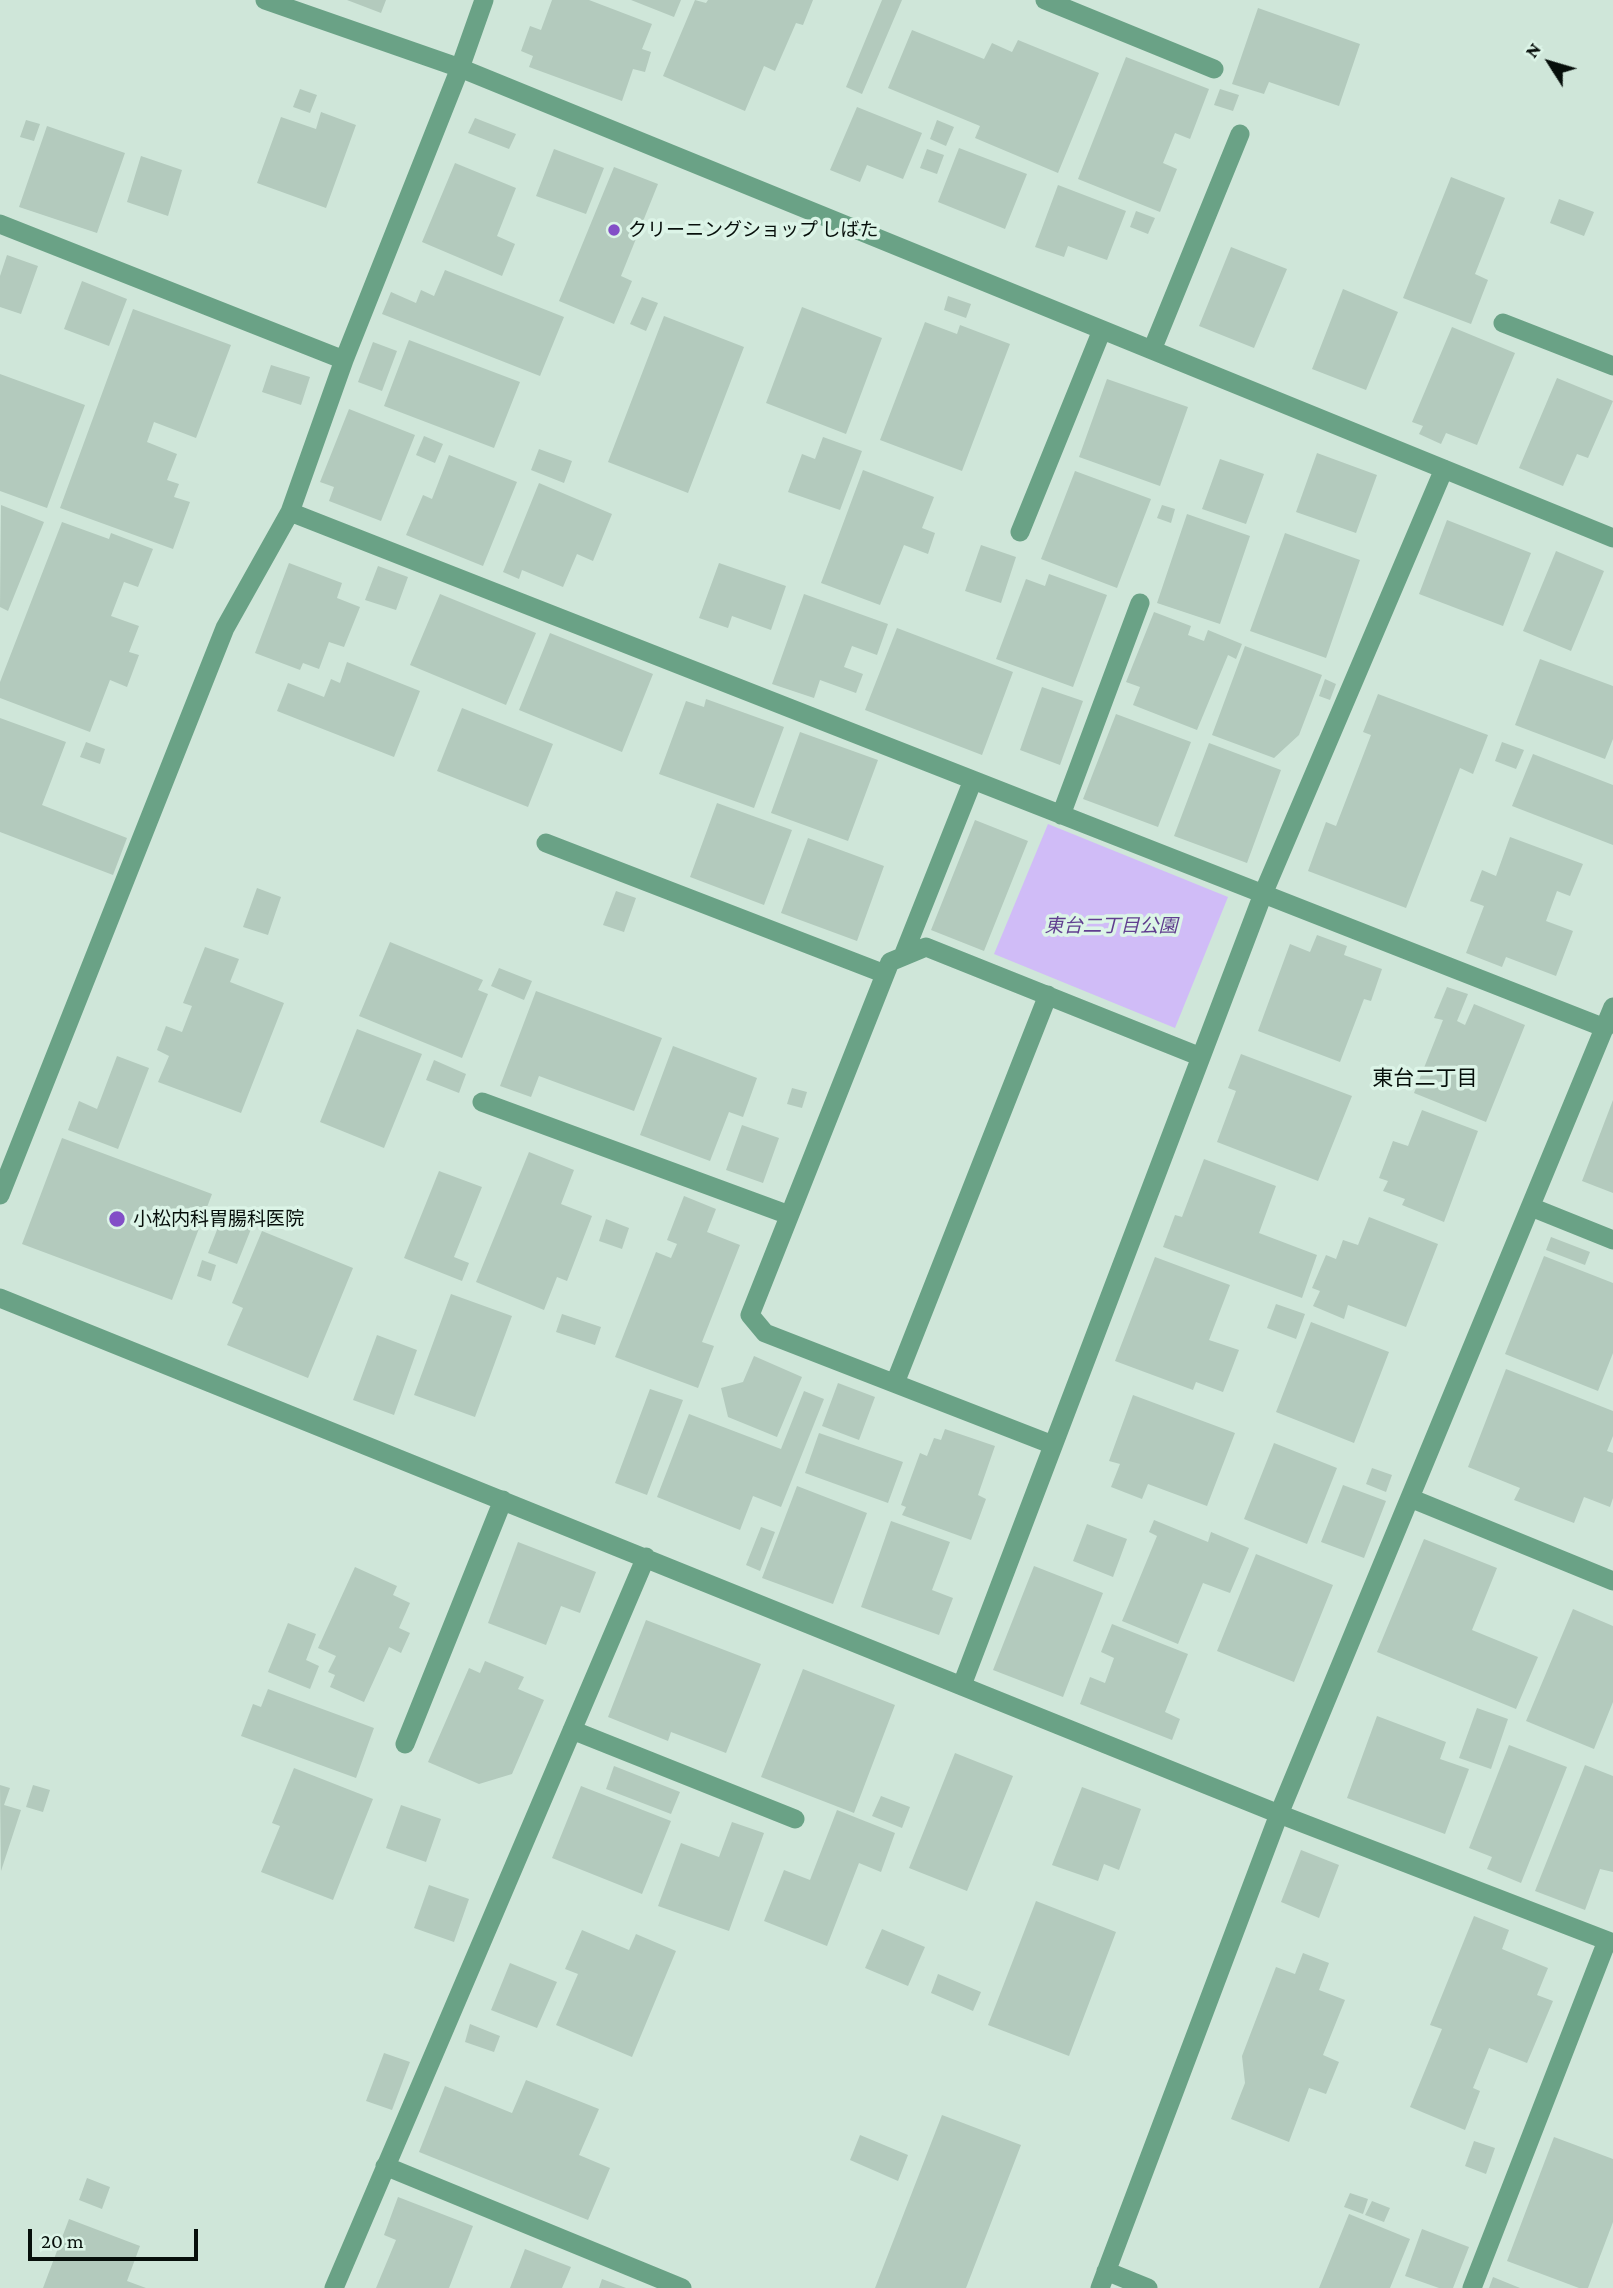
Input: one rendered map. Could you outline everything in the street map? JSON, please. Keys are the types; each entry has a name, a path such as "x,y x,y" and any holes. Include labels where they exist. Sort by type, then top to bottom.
{"street":[{"path":"266,0 460,68 1613,538"},
{"path":"0,1195 225,628 290,512 344,360 460,68 484,0"},
{"path":"1045,0 1214,69"},
{"path":"1152,350 1241,134"},
{"path":"0,224 344,360"},
{"path":"1503,323 1613,366"},
{"path":"1020,532 1102,330"},
{"path":"962,1685 1263,894 1444,469"},
{"path":"290,512 1605,1028"},
{"path":"1061,814 1140,603"},
{"path":"904,956 973,780"},
{"path":"546,843 885,974"},
{"path":"1053,1445 765,1333 750,1315 890,962 926,947 1200,1057"},
{"path":"895,1383 1048,995"},
{"path":"1148,2288 1103,2279 1279,1814 1613,1007"},
{"path":"482,1102 789,1215"},
{"path":"1531,1207 1613,1240"},
{"path":"0,1298 1279,1814 1610,1942 1472,2288"},
{"path":"1410,1498 1613,1581"},
{"path":"405,1744 503,1500"},
{"path":"334,2288 646,1558"},
{"path":"572,1730 795,1819"},
{"path":"385,2166 682,2288"}],"green space":[{"name":"東台二丁目公園","path":"1048,824 1228,897 1175,1028 994,954"}],"building":[{"path":"347,0 386,0 381,13"},
{"path":"552,0 589,0 652,24 642,49 651,52 645,72 633,69 622,101 529,67 533,56 521,51 530,26 541,30"},
{"path":"631,0 681,0 674,17"},
{"path":"695,0 706,3 708,0 813,0 803,25 796,23 775,71 764,66 745,111 663,76"},
{"path":"882,0 902,0 862,94 846,87"},
{"path":"1258,8 1360,44 1339,106 1269,82 1264,94 1232,84"},
{"path":"912,30 984,59 992,43 1012,52 1018,40 1099,73 1058,173 975,138 980,126 888,88"},
{"path":"1126,57 1209,89 1190,139 1175,133 1163,163 1177,169 1160,212 1078,179"},
{"path":"300,89 317,95 310,113 293,107"},
{"path":"1220,89 1239,95 1233,111 1214,105"},
{"path":"857,107 922,133 903,179 867,165 860,182 830,170"},
{"path":"321,112 356,125 326,208 257,183 281,117 316,129"},
{"path":"475,118 516,134 509,149 468,133"},
{"path":"26,120 40,124 34,141 20,137"},
{"path":"937,120 954,127 946,146 930,139"},
{"path":"47,126 125,153 97,233 19,207"},
{"path":"959,148 1027,174 1005,229 938,202"},
{"path":"554,149 604,168 586,214 536,196"},
{"path":"927,149 944,155 937,174 920,168"},
{"path":"141,156 182,170 168,216 127,202"},
{"path":"455,163 516,188 497,236 515,244 502,276 422,242"},
{"name":"クリーニングショップ しばた","path":"614,167 658,184 621,276 632,281 614,324 559,301"},
{"path":"1451,177 1505,198 1475,274 1488,280 1471,324 1403,298"},
{"path":"1058,185 1126,211 1107,260 1068,246 1064,257 1035,247"},
{"path":"1559,199 1594,212 1584,236 1550,223"},
{"path":"1136,211 1155,218 1148,234 1130,227"},
{"path":"1231,247 1287,269 1254,348 1199,326"},
{"path":"7,255 38,266 21,314 0,307 0,276"},
{"path":"445,270 564,317 540,376 382,314 391,292 416,303 421,290 434,296"},
{"path":"82,281 127,299 109,346 64,329"},
{"path":"1343,289 1398,312 1366,390 1312,369"},
{"path":"948,296 971,304 966,318 944,310"},
{"path":"642,297 658,303 646,331 630,324"},
{"path":"802,307 882,338 846,434 766,403"},
{"path":"133,309 231,345 196,438 154,422 147,442 177,454 167,480 179,484 174,497 190,502 173,549 60,508"},
{"path":"664,316 744,347 688,493 608,462"},
{"path":"925,322 957,334 960,325 1010,344 962,471 880,440"},
{"path":"1452,327 1515,353 1477,445 1446,433 1441,444 1419,434 1423,426 1412,422"},
{"path":"409,340 520,382 494,448 384,406"},
{"path":"373,342 397,351 382,391 358,382"},
{"path":"271,365 310,377 301,405 262,392"},
{"path":"0,374 85,405 47,508 0,491"},
{"path":"1557,378 1613,401 1588,458 1577,454 1563,486 1519,468"},
{"path":"1107,379 1188,407 1160,486 1079,457"},
{"path":"349,409 415,435 381,521 329,501 334,487 320,482"},
{"path":"424,436 443,444 435,463 416,455"},
{"path":"823,437 862,451 840,510 788,492 802,454 815,459"},
{"path":"539,449 572,461 564,483 531,470"},
{"path":"1317,453 1377,475 1356,533 1296,512"},
{"path":"449,455 517,482 483,566 406,535 423,495 432,499"},
{"path":"1220,459 1264,474 1246,524 1202,509"},
{"path":"863,470 934,497 922,528 935,533 928,554 904,545 880,605 821,583"},
{"path":"1075,471 1151,499 1117,588 1041,559"},
{"path":"539,483 612,514 593,561 577,554 563,587 522,570 519,579 503,572"},
{"path":"1,505 44,522 8,611 0,607"},
{"path":"1162,505 1175,509 1171,523 1157,518"},
{"path":"1187,514 1250,536 1220,624 1157,603"},
{"path":"1447,520 1531,553 1503,626 1419,594"},
{"path":"62,522 109,539 111,533 153,549 138,587 124,582 111,616 139,626 129,652 139,655 127,687 110,680 90,732 0,698 0,682"},
{"path":"1285,533 1360,560 1326,658 1250,631"},
{"path":"981,545 1016,557 1001,603 965,591"},
{"path":"1556,551 1604,571 1571,651 1523,631"},
{"path":"289,563 342,583 337,598 360,607 344,647 329,642 319,669 303,663 300,670 255,653"},
{"path":"719,563 786,586 771,630 732,616 728,628 699,618"},
{"path":"378,566 408,577 396,610 365,600"},
{"path":"1049,574 1107,595 1073,687 996,659 1026,579 1045,586"},
{"path":"440,594 536,633 506,705 410,665"},
{"path":"804,594 888,624 877,655 852,646 844,667 863,674 856,693 820,680 814,698 772,684"},
{"path":"1154,612 1191,626 1188,635 1204,641 1208,630 1242,644 1236,659 1228,655 1197,730 1133,705 1140,687 1126,682"},
{"path":"897,628 1013,672 982,755 865,710"},
{"path":"550,633 653,674 622,752 519,710"},
{"path":"1245,646 1322,675 1299,735 1274,758 1212,735"},
{"path":"1540,659 1613,686 1613,739 1605,759 1515,725"},
{"path":"347,662 420,691 394,757 277,711 288,683 324,697 331,679 340,683"},
{"path":"1325,679 1336,684 1330,700 1319,696"},
{"path":"1042,687 1083,701 1060,765 1020,750"},
{"path":"1378,694 1488,735 1473,774 1460,768 1406,908 1308,871 1326,822 1336,826 1371,735 1363,732"},
{"path":"706,699 784,727 754,808 659,774 686,701 704,707"},
{"path":"462,708 553,744 528,807 437,771"},
{"path":"1116,714 1191,742 1158,827 1083,799"},
{"path":"0,718 66,742 42,805 127,838 113,875 0,832"},
{"path":"800,732 878,760 848,841 771,813"},
{"path":"86,742 105,749 100,764 80,757"},
{"path":"1502,742 1524,750 1516,769 1495,761"},
{"path":"1209,743 1281,770 1247,863 1174,836"},
{"path":"1533,754 1613,785 1613,845 1512,806"},
{"path":"717,803 792,830 764,905 690,877"},
{"path":"975,820 1028,841 984,951 931,930"},
{"path":"1510,837 1583,864 1570,896 1557,891 1546,921 1573,931 1556,976 1506,957 1502,967 1466,953 1484,906 1470,901 1482,870 1496,876"},
{"path":"808,838 884,866 857,941 781,913"},
{"path":"257,888 281,897 268,935 243,927"},
{"path":"616,891 636,898 624,932 603,925"},
{"path":"1317,935 1347,946 1344,955 1382,969 1371,1001 1364,999 1340,1062 1258,1031 1290,944 1310,952"},
{"path":"390,942 483,980 478,990 488,994 462,1058 359,1016"},
{"path":"205,947 239,959 230,982 284,1003 241,1113 158,1082 169,1056 157,1050 166,1026 182,1032 192,1006 183,1003"},
{"path":"499,968 532,981 524,1000 491,986"},
{"path":"1447,987 1468,994 1457,1021 1465,1025 1474,1004 1525,1025 1486,1122 1414,1093 1443,1020 1434,1018"},
{"path":"536,991 662,1038 634,1111 539,1076 531,1097 500,1086"},
{"path":"357,1029 422,1054 384,1148 320,1122"},
{"path":"673,1046 757,1078 743,1117 729,1112 710,1161 640,1135"},
{"path":"1241,1054 1352,1096 1318,1181 1217,1142 1236,1091 1228,1088"},
{"path":"117,1056 149,1068 118,1149 68,1130 79,1101 97,1109"},
{"path":"434,1060 466,1074 459,1093 426,1080"},
{"path":"792,1088 807,1092 802,1108 787,1104"},
{"path":"1613,1100 1613,1193 1582,1181"},
{"path":"1422,1110 1478,1131 1444,1222 1402,1205 1405,1199 1383,1191 1388,1181 1379,1178 1393,1141 1408,1146"},
{"path":"742,1125 779,1138 763,1183 726,1170"},
{"name":"小松内科胃腸科医院","path":"62,1138 212,1194 172,1300 22,1244"},
{"path":"529,1152 574,1170 561,1204 592,1216 567,1281 557,1277 544,1310 476,1282"},
{"path":"1204,1159 1276,1186 1259,1233 1317,1255 1302,1298 1163,1247 1175,1215 1182,1217"},
{"path":"439,1171 482,1187 454,1257 469,1263 462,1281 404,1258"},
{"path":"684,1196 716,1209 707,1232 740,1245 702,1342 714,1346 698,1388 615,1357 656,1252 671,1258 677,1244 667,1240"},
{"path":"224,1212 253,1224 237,1264 208,1253"},
{"path":"1369,1217 1438,1244 1406,1327 1348,1305 1344,1319 1313,1306 1320,1291 1312,1288 1326,1255 1336,1259 1343,1240 1358,1245"},
{"path":"606,1219 629,1228 622,1249 599,1241"},
{"path":"262,1231 353,1268 308,1378 227,1345 243,1308 232,1303"},
{"path":"1551,1237 1590,1252 1585,1265 1546,1250"},
{"path":"1544,1256 1613,1283 1613,1353 1598,1391 1505,1354"},
{"path":"1155,1257 1230,1285 1209,1340 1239,1350 1223,1392 1196,1382 1193,1390 1115,1361"},
{"path":"202,1260 216,1265 211,1281 197,1276"},
{"path":"451,1294 512,1316 475,1417 414,1395"},
{"path":"1276,1304 1305,1314 1296,1339 1267,1328"},
{"path":"562,1314 601,1327 595,1345 556,1332"},
{"path":"1311,1322 1389,1352 1354,1443 1276,1412"},
{"path":"377,1335 417,1350 394,1415 353,1400"},
{"path":"754,1356 802,1377 777,1437 728,1417 721,1388 743,1382"},
{"path":"1506,1369 1613,1411 1613,1436 1607,1451 1613,1453 1613,1498 1610,1507 1584,1497 1574,1523 1514,1500 1520,1488 1468,1467"},
{"path":"838,1383 875,1397 859,1440 822,1426"},
{"path":"650,1389 683,1400 647,1495 615,1483"},
{"path":"804,1391 824,1399 781,1507 753,1496 740,1530 657,1497 689,1414 781,1449"},
{"path":"1133,1395 1235,1433 1207,1506 1148,1484 1142,1499 1111,1487 1120,1464 1109,1461"},
{"path":"945,1429 995,1446 978,1495 986,1499 971,1540 902,1515 906,1507 901,1505 920,1453 927,1456 934,1438 941,1440"},
{"path":"819,1433 903,1462 888,1503 805,1473"},
{"path":"1274,1443 1337,1468 1307,1544 1244,1519"},
{"path":"1372,1468 1392,1475 1386,1492 1366,1484"},
{"path":"1343,1485 1386,1501 1364,1558 1321,1542"},
{"path":"797,1486 867,1513 833,1604 762,1578"},
{"path":"1154,1520 1208,1542 1211,1532 1249,1548 1230,1593 1203,1583 1178,1644 1122,1621 1157,1536 1149,1532"},
{"path":"891,1521 950,1542 932,1590 953,1598 939,1635 861,1607"},
{"path":"1087,1524 1127,1539 1113,1577 1073,1561"},
{"path":"761,1527 775,1532 760,1571 746,1565"},
{"path":"1424,1539 1497,1568 1472,1630 1538,1657 1516,1709 1377,1652"},
{"path":"518,1542 596,1572 580,1613 561,1606 546,1645 488,1623"},
{"path":"1256,1554 1333,1585 1294,1682 1217,1651"},
{"path":"1034,1566 1103,1593 1063,1697 993,1670"},
{"path":"355,1567 397,1586 393,1595 410,1603 399,1628 410,1633 401,1653 389,1647 364,1702 330,1687 335,1675 328,1672 336,1656 318,1648"},
{"path":"1573,1609 1613,1626 1613,1702 1594,1749 1526,1721"},
{"path":"646,1620 761,1664 726,1753 671,1732 668,1741 608,1717"},
{"path":"288,1623 316,1634 306,1660 319,1666 310,1689 268,1672"},
{"path":"1112,1624 1188,1654 1165,1712 1180,1719 1172,1740 1080,1704 1090,1677 1105,1683 1114,1658 1101,1652"},
{"path":"485,1661 524,1677 518,1689 544,1700 512,1774 479,1784 428,1762 469,1668 480,1673"},
{"path":"803,1669 895,1705 854,1813 761,1777"},
{"path":"268,1689 374,1728 356,1778 241,1736 253,1704 261,1707"},
{"path":"1477,1708 1508,1719 1491,1769 1459,1758"},
{"path":"1377,1716 1446,1742 1440,1759 1469,1769 1445,1834 1347,1798"},
{"path":"1509,1745 1567,1767 1521,1883 1487,1869 1492,1857 1469,1848"},
{"path":"955,1753 1013,1776 967,1891 909,1868"},
{"path":"1585,1765 1613,1776 1613,1872 1600,1869 1585,1910 1535,1891"},
{"path":"614,1766 680,1792 671,1814 606,1789"},
{"path":"294,1768 373,1799 333,1900 261,1872 280,1826 272,1823"},
{"path":"0,1785 10,1788 4,1805 21,1810 1,1871"},
{"path":"33,1785 50,1790 43,1812 26,1807"},
{"path":"581,1786 671,1821 642,1894 552,1858"},
{"path":"1082,1787 1141,1809 1119,1870 1104,1864 1098,1881 1052,1865"},
{"path":"881,1796 910,1807 902,1828 872,1816"},
{"path":"401,1805 441,1819 426,1862 386,1848"},
{"path":"837,1810 895,1833 881,1872 859,1863 827,1946 764,1921 784,1870 810,1880"},
{"path":"732,1822 764,1833 729,1931 658,1906 681,1843 719,1857"},
{"path":"1301,1850 1339,1865 1319,1918 1281,1902"},
{"path":"429,1885 469,1899 454,1942 414,1928"},
{"path":"1036,1901 1116,1932 1069,2056 988,2025"},
{"path":"1474,1916 1509,1930 1502,1949 1548,1968 1537,1995 1553,2001 1527,2063 1489,2048 1473,2088 1480,2091 1465,2130 1410,2107 1442,2029 1430,2025"},
{"path":"882,1929 925,1947 908,1986 865,1968"},
{"path":"582,1930 629,1950 636,1934 676,1951 632,2057 556,2025 578,1974 565,1969"},
{"path":"1303,1953 1329,1963 1319,1990 1345,2000 1323,2055 1339,2062 1326,2094 1309,2088 1289,2142 1231,2119 1245,2083 1242,2056 1276,1967 1295,1974"},
{"path":"510,1963 557,1982 537,2028 491,2010"},
{"path":"938,1974 981,1992 973,2011 931,1993"},
{"path":"470,2024 500,2036 494,2052 465,2042"},
{"path":"384,2053 410,2062 392,2110 366,2101"},
{"path":"526,2080 599,2109 579,2155 610,2168 588,2220 419,2152 445,2086 512,2113"},
{"path":"942,2115 1021,2145 966,2288 875,2288"},
{"path":"860,2135 908,2155 898,2181 850,2160"},
{"path":"1554,2137 1613,2159 1613,2222 1588,2288 1579,2288 1507,2261"},
{"path":"1474,2141 1495,2148 1486,2174 1465,2166"},
{"path":"87,2178 110,2187 102,2209 79,2200"},
{"path":"1350,2193 1368,2199 1363,2214 1344,2207"},
{"path":"398,2197 473,2226 449,2288 376,2288 396,2240 384,2235"},
{"path":"1372,2201 1390,2208 1384,2222 1365,2215"},
{"path":"1349,2214 1410,2239 1390,2288 1319,2288"},
{"path":"69,2219 140,2246 127,2281 146,2288 43,2288"},
{"path":"1422,2229 1469,2247 1453,2288 1439,2288 1405,2276"},
{"path":"525,2249 571,2267 562,2288 510,2288"},
{"path":"1493,2277 1520,2288 1489,2288"},
{"path":"602,2279 626,2288 599,2288"}],"place":[{"name":"クリーニングショップ しばた","path":"614,230"},
{"name":"小松内科胃腸科医院","path":"117,1219"}],"district":[{"name":"東台二丁目","path":"1425,1079"}]}
